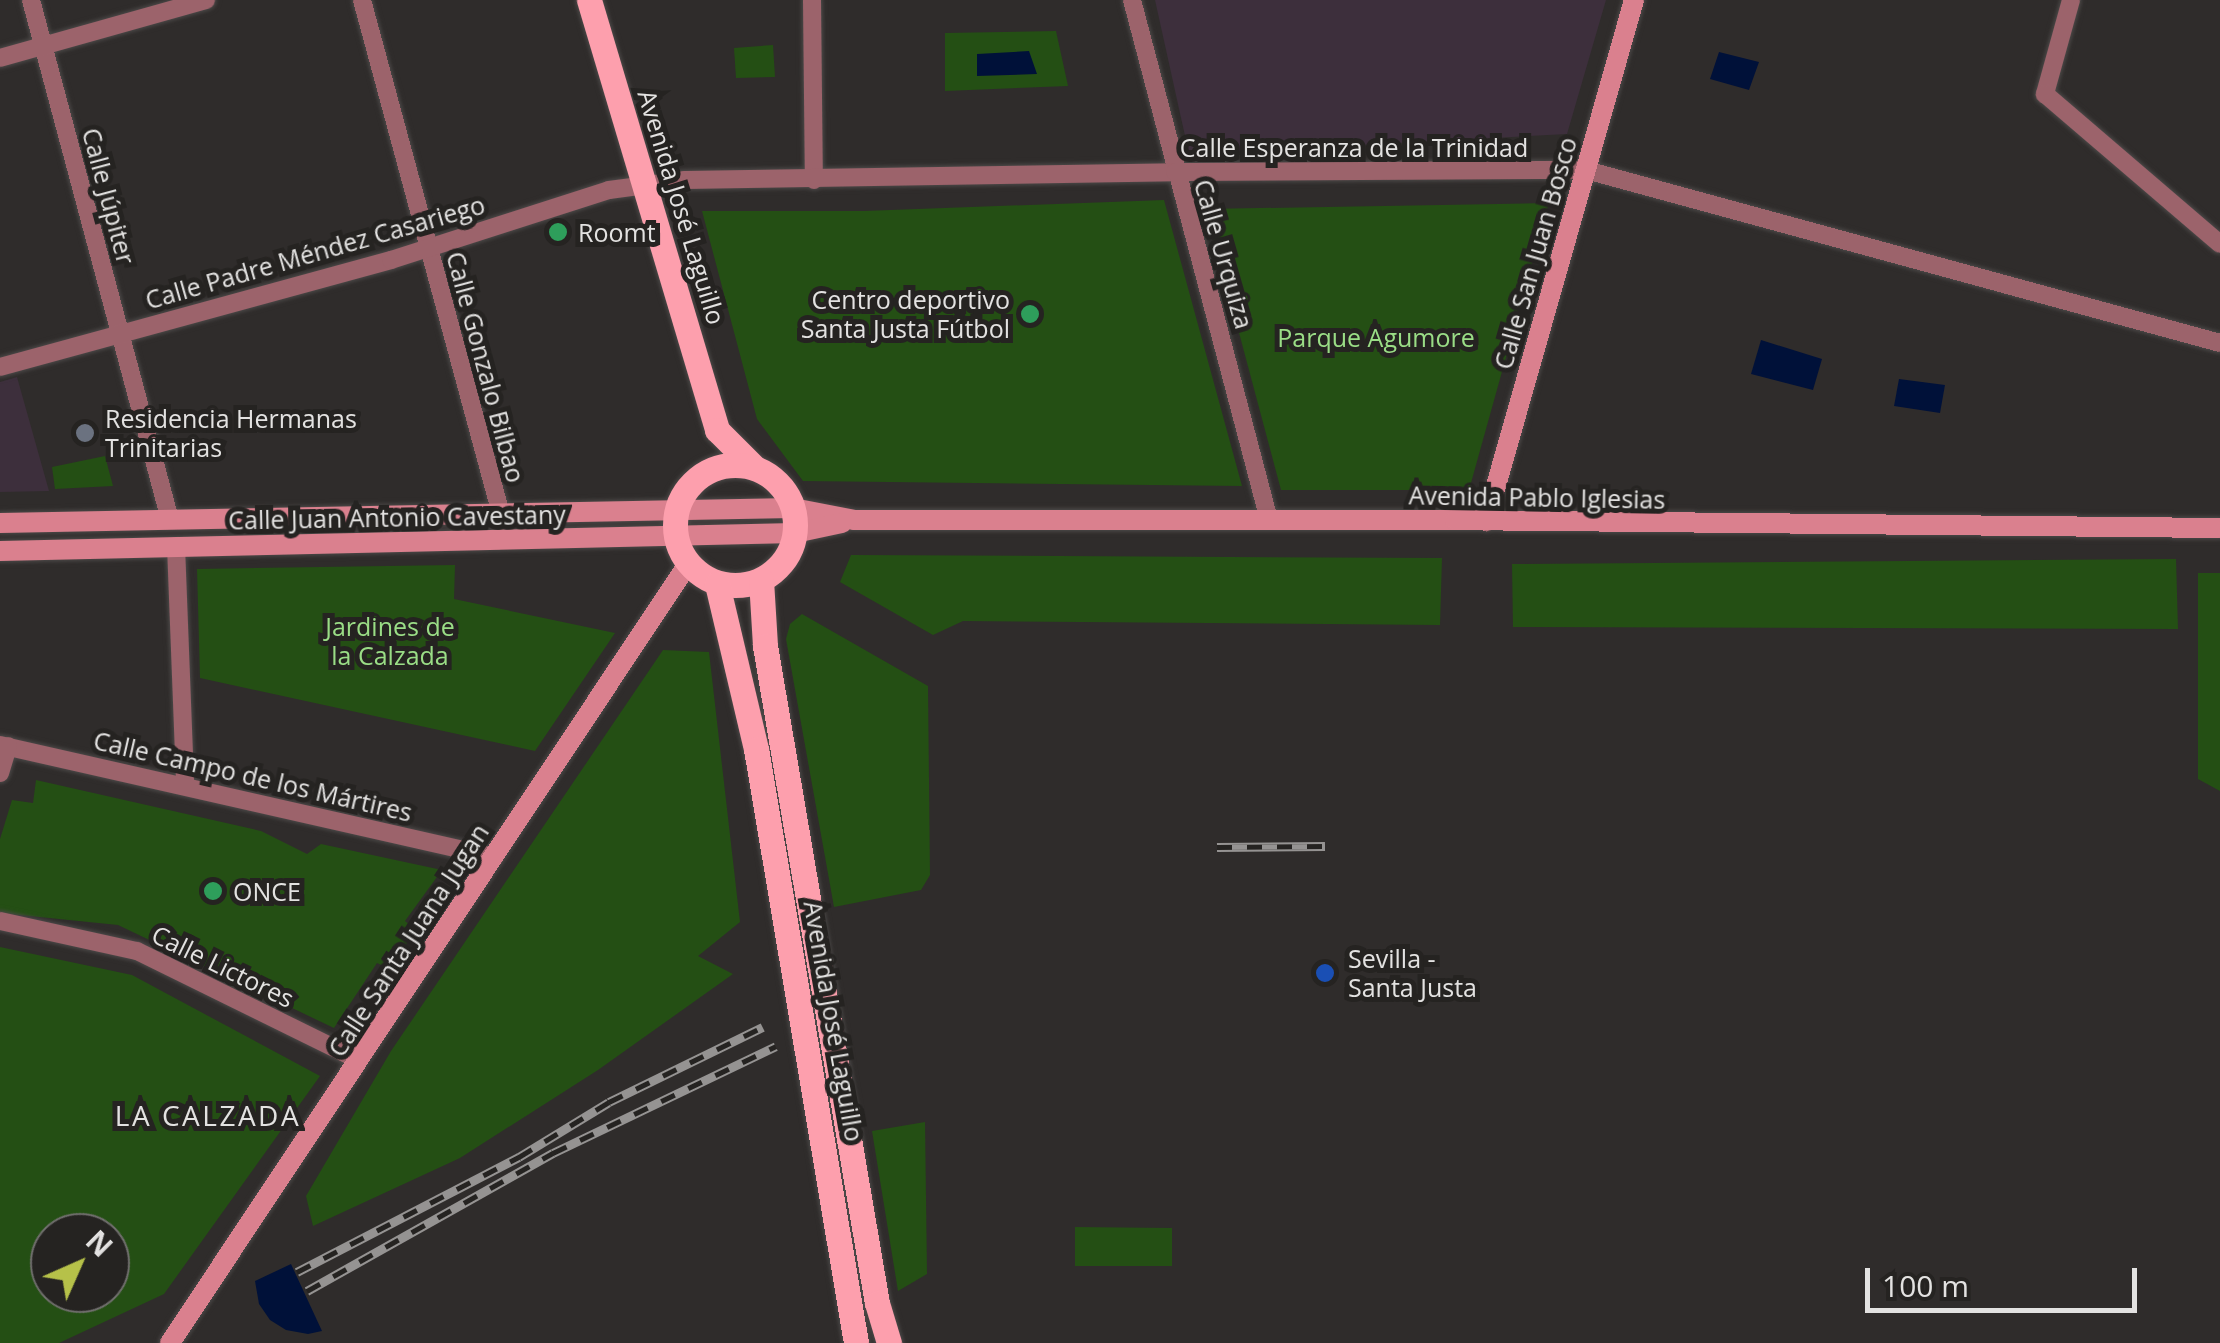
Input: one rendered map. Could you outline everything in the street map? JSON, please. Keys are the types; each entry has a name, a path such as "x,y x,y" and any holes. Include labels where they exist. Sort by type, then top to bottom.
{"main road":[{"name":"Avenida José Laguillo","path":"589,0 717,430"},
{"name":"Calle San Juan Bosco","path":"1486,520 1634,0"},
{"path":"702,474 717,430 754,468"},
{"path":"727,465 754,468 772,476 794,520 783,562 762,580 740,586 717,584 688,564 675,524 685,490 702,474 727,465"},
{"name":"Calle Juan Antonio Cavestany","path":"0,523 501,514 675,524"},
{"name":"Avenida Pablo Iglesias","path":"854,520 1486,520 2220,528"},
{"name":"Calle Juan Antonio Cavestany","path":"0,551 854,520"},
{"name":"Calle Santa Juana Jugan","path":"170,1343 688,564"},
{"name":"Avenida José Laguillo","path":"762,580 765,646 864,1302"},
{"name":"Avenida José Laguillo","path":"717,584 756,749 864,1302"},
{"path":"854,1340 864,1302"},
{"path":"864,1302 889,1343"}],"street":[{"name":"Calle Júpiter","path":"31,0 170,520"},
{"path":"0,58 206,0"},
{"name":"Calle Gonzalo Bilbao","path":"362,0 501,514"},
{"path":"812,0 814,180"},
{"name":"Calle Urquiza","path":"1132,0 1269,520"},
{"path":"2071,0 2046,94 2220,244"},
{"name":"Calle Esperanza de la Trinidad","path":"644,186 685,180 1586,170 2220,343"},
{"name":"Calle Padre Méndez Casariego","path":"0,367 428,247 610,190 644,186"},
{"path":"176,546 185,785"},
{"path":"0,773 4,745"},
{"name":"Calle Campo de los Mártires","path":"4,745 494,857"},
{"name":"Calle Lictores","path":"0,922 137,950 360,1060"}],"shaded area":[{"path":"1155,0 1606,0 1567,134 1189,154"},
{"path":"17,377 49,491 0,492 0,382"}],"green space":[{"path":"1056,31 1068,86 945,91 945,33"},
{"path":"773,45 775,77 736,78 734,48"},
{"name":"Centro deportivo Santa Justa Fútbol","path":"1164,200 1242,486 803,481 757,419 702,211 864,211"},
{"name":"Parque Agumore","path":"1549,203 1469,490 1281,490 1206,209"},
{"path":"105,456 113,486 55,489 52,467"},
{"path":"851,555 1442,558 1440,625 963,621 933,635 840,582"},
{"path":"2176,559 2178,629 1513,627 1512,564"},
{"name":"Jardines de la Calzada","path":"455,565 454,599 615,633 535,751 200,678 197,569"},
{"path":"2198,573 2220,573 2220,791 2198,779"},
{"path":"802,614 928,686 930,875 921,890 834,907 786,639 790,624"},
{"path":"663,650 709,652 740,922 698,956 733,974 598,1070 460,1158 313,1226 306,1196 391,1051"},
{"name":"ONCE","path":"36,780 261,831 307,854 321,844 442,870 405,921 416,930 390,969 377,963 334,1028 118,925 0,913 0,839 12,800 33,803"},
{"path":"0,947 132,975 320,1076 164,1294 130,1310 130,1213 30,1213 30,1313 123,1313 59,1343 0,1343"},
{"path":"925,1122 927,1274 898,1291 872,1131"},
{"path":"1075,1227 1172,1228 1172,1266 1075,1266"}],"water":[{"path":"1029,51 1037,74 977,76 977,54"},
{"path":"1719,52 1759,62 1749,90 1710,79"},
{"path":"1761,340 1822,359 1813,390 1751,374"},
{"path":"1899,379 1945,385 1940,413 1894,406"},
{"path":"291,1264 322,1331 308,1334 286,1330 270,1320 259,1304 255,1281"}],"railway":[{"path":"1217,847 1325,846"},
{"path":"297,1272 519,1157 609,1102 763,1027"},
{"path":"307,1291 553,1153 776,1046"}],"place":[{"name":"Roomt","path":"558,232"},
{"name":"Centro deportivo Santa Justa Fútbol","path":"1030,314"},
{"name":"Residencia Hermanas Trinitarias","path":"85,433"},
{"name":"ONCE","path":"213,891"},
{"name":"Sevilla - Santa Justa","path":"1325,973"}],"district":[{"name":"LA CALZADA","path":"208,1115"}]}
